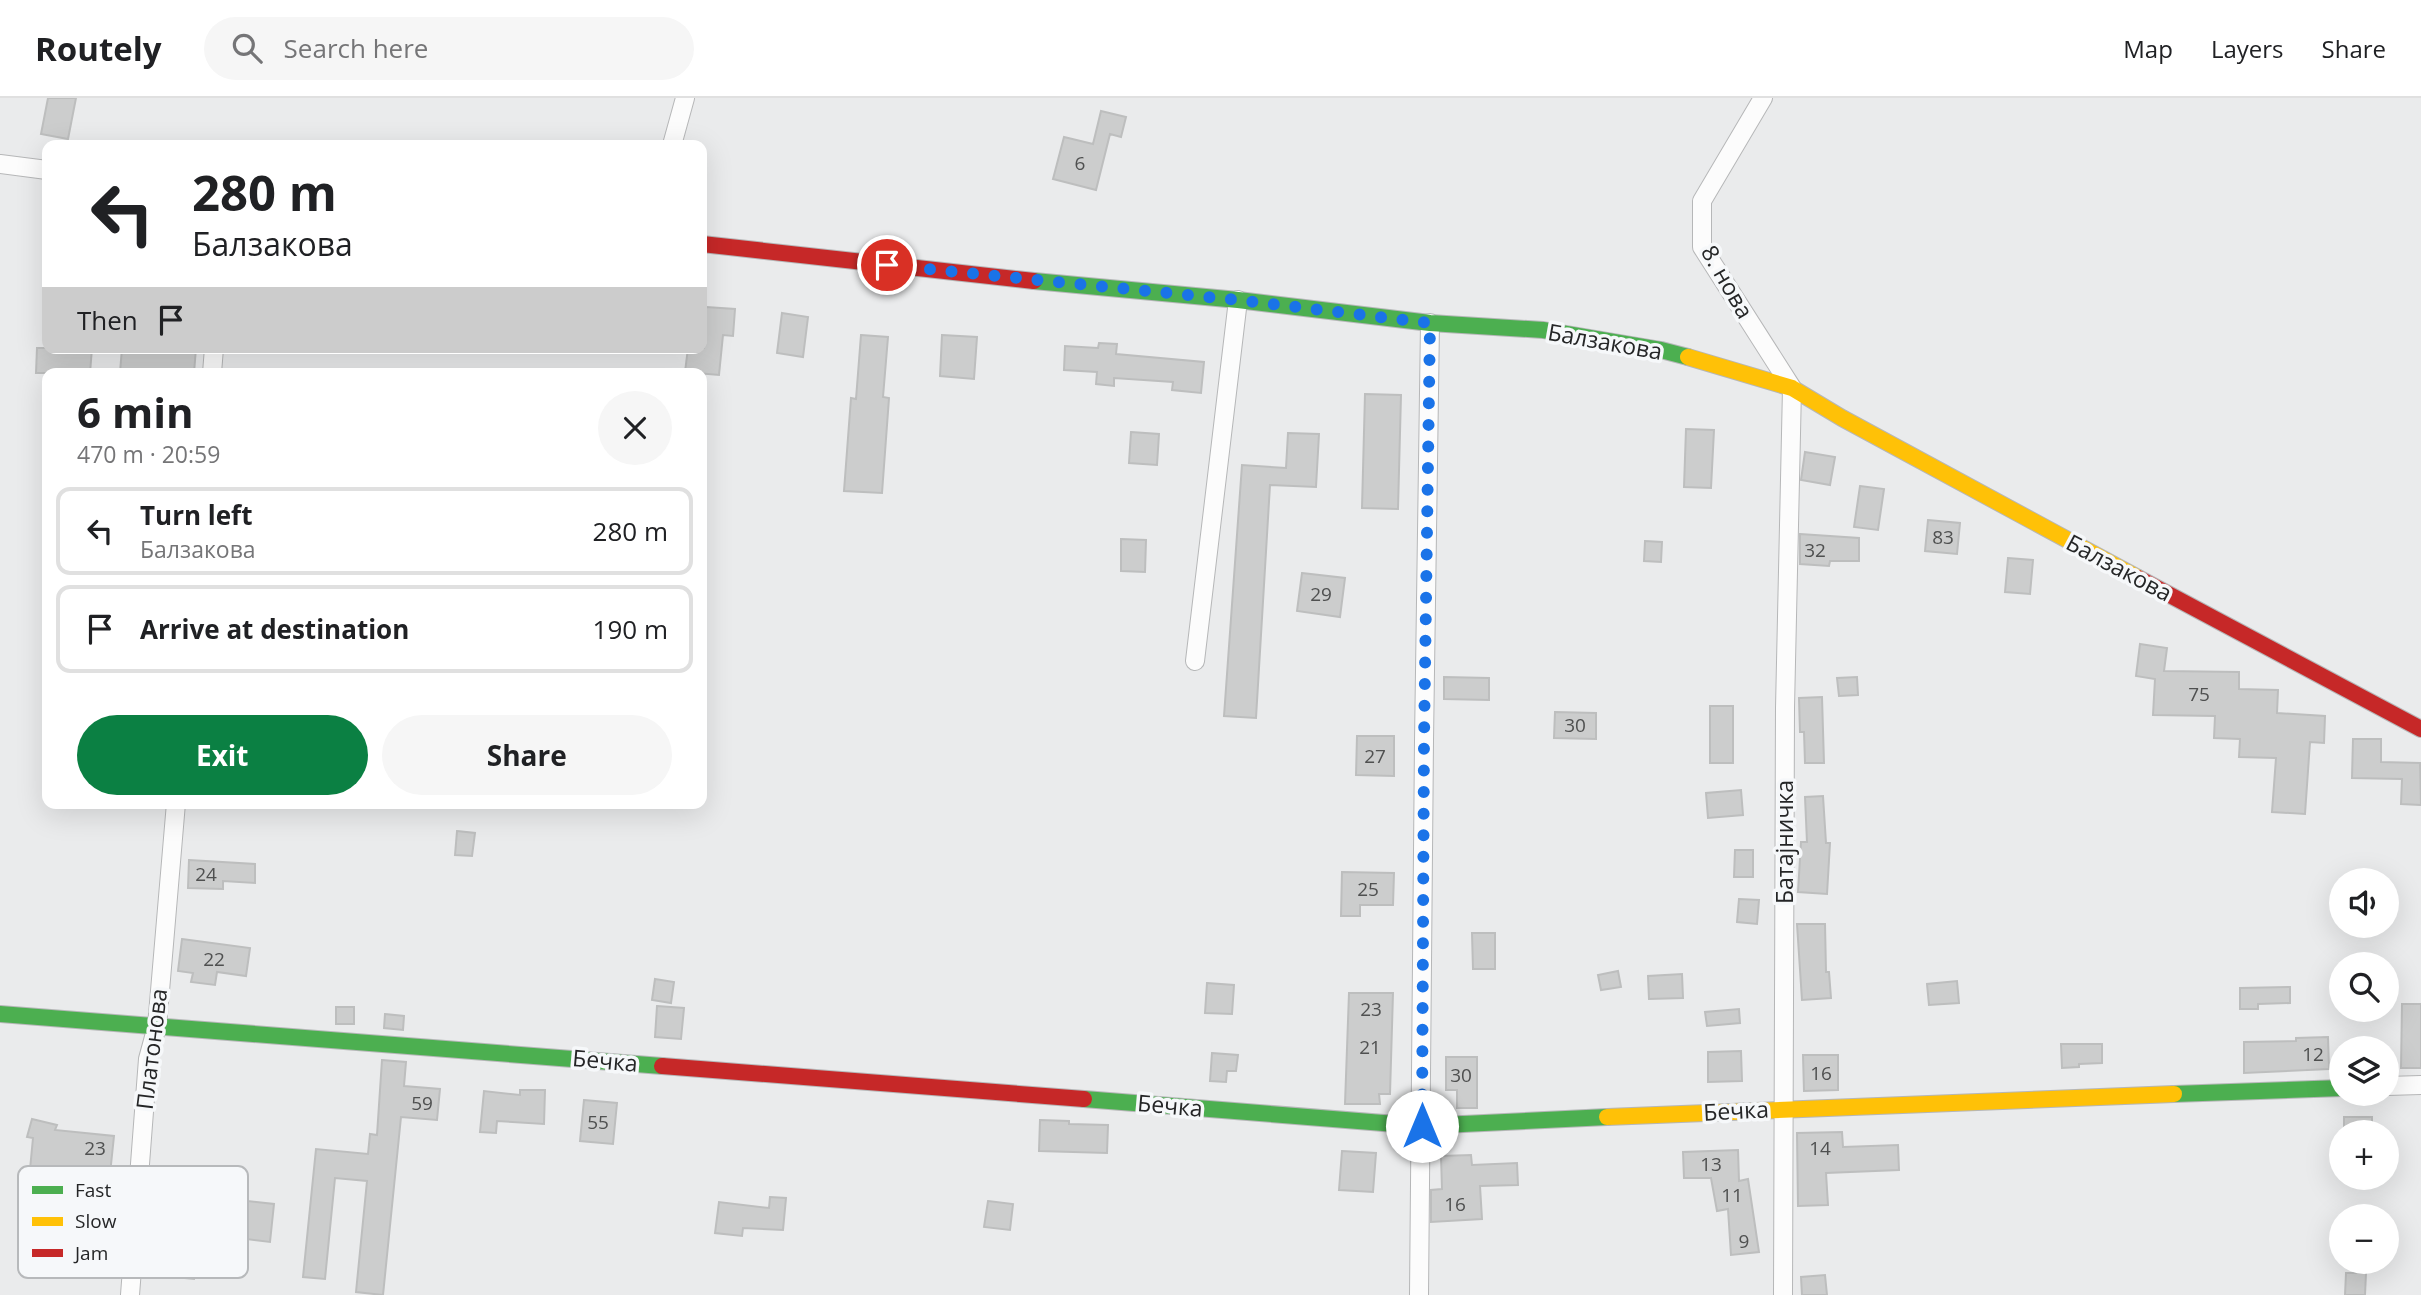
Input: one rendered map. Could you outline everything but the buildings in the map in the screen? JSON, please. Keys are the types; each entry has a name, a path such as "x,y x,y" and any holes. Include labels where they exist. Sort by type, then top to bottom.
{"street":[{"path":"672,140 685,98"},
{"name":"8. нова","path":"1763,98 1702,201 1702,247 1792,388"},
{"path":"0,164 42,169"},
{"name":"Балзакова","path":"707,243 1430,323 1544,330 1661,350 1792,388 2012,511 2421,729"},
{"path":"1195,661 1238,300"},
{"path":"1419,1295 1430,323"},
{"name":"Батајничка","path":"1783,1295 1785,708 1792,388"},
{"name":"Платонова","path":"140,1166 148,1059 157,1026 175,809"},
{"name":"Бечка","path":"0,1014 1422,1126 2329,1088"},
{"path":"2399,1086 2421,1085"}],"traffic: fast":[{"path":"1034,281 1238,300 1430,323 1543,330 1688,357"},
{"path":"0,1014 662,1066"},
{"path":"2174,1094 2329,1088"},
{"path":"1084,1099 1421,1126 1607,1117"}],"traffic: slow":[{"path":"1688,357 1792,388 1842,418 2138,578"},
{"path":"1607,1117 2174,1094"}],"traffic: jam":[{"path":"707,245 1034,281"},
{"path":"2138,578 2421,729"},
{"path":"662,1066 1084,1099"}],"route":[{"path":"887,265 1238,300 1430,323 1422,1126"}]}
